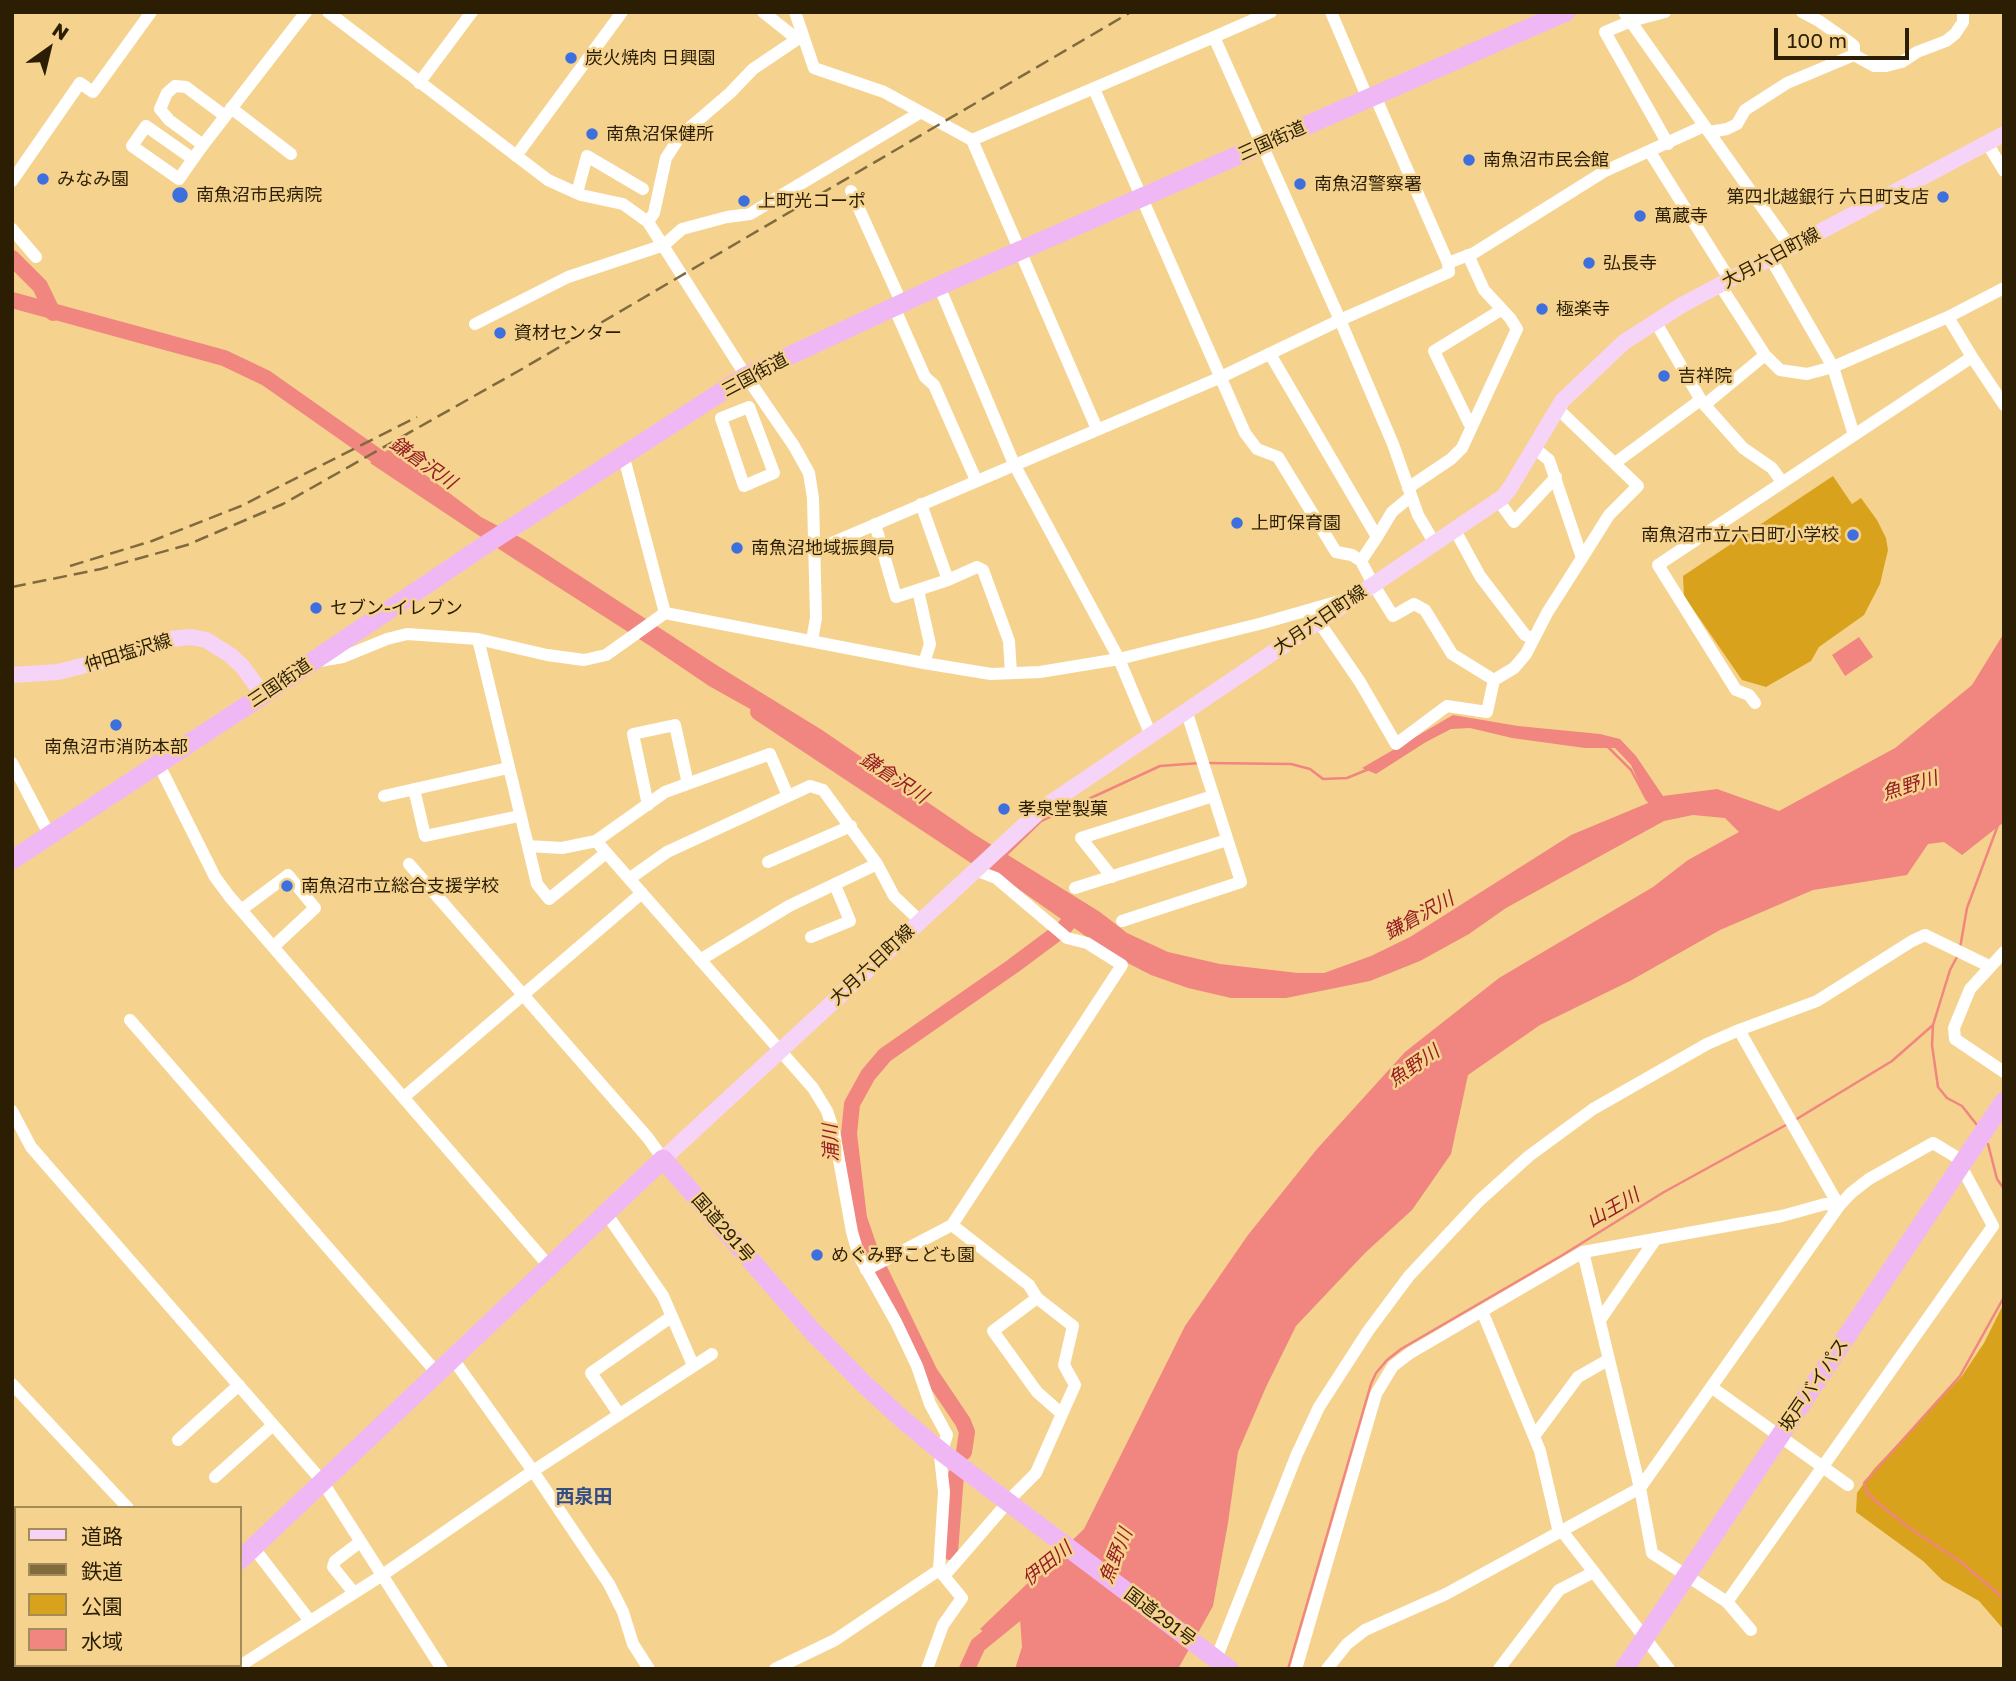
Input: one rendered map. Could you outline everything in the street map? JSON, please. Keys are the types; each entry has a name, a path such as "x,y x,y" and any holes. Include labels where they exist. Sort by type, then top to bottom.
{"highway":[{"name":"三国街道","path":"12,860 623,454 747,376 939,286 1566,12"},
{"name":"坂戸バイパス","path":"1624,1669 2004,1101"},
{"path":"247,1554 663,1159"},
{"name":"国道291号","path":"663,1159 835,1356 902,1419 943,1453 1219,1661"}],"main road":[{"name":"大月六日町線","path":"663,1159 1043,808 1150,733 1320,622 1498,500 1510,488 1557,408 1572,389 1624,342 1655,321 1725,282 2004,134"},
{"name":"仲田塩沢線","path":"12,676 58,672 106,660 160,640 191,637 219,646 242,666 263,695"}],"street":[{"path":"12,181 80,83 93,92 151,12"},
{"path":"193,159 146,126 132,146 179,179 306,12"},
{"path":"328,12 548,180 577,193 623,204 648,222 809,473 813,498 816,618 812,640"},
{"path":"419,83 472,12"},
{"path":"516,156 622,12"},
{"path":"763,12 800,38"},
{"path":"796,12 800,38 814,68 884,92 972,140 1097,429"},
{"path":"972,140 1271,12"},
{"path":"813,551 1219,378 1449,272 1448,263 1331,12"},
{"path":"1665,12 1627,17 1605,32 1668,144"},
{"path":"1802,12 1854,46 1854,55"},
{"path":"1854,55 1874,66 1902,62 1955,34 1963,22 1962,12"},
{"path":"1627,17 1791,248"},
{"path":"1214,37 1340,320 1393,444 1409,492 1435,544"},
{"path":"648,222 654,213 666,159 681,135 730,93 753,69 800,38"},
{"path":"1448,263 1468,255 1605,171 1707,129 1727,129 1737,124 1745,110 1787,83 1854,55"},
{"path":"203,145 169,120 160,108 167,93 176,86 186,88 228,112 291,154"},
{"path":"1094,89 1245,433 1257,449 1278,457 1336,552 1352,555 1361,562 1393,616 1414,604 1425,610 1452,654 1494,680"},
{"path":"475,324 568,277 664,245 682,229 750,214 921,112"},
{"path":"1987,143 2004,172"},
{"path":"1650,152 1765,355 1780,370 1807,374 1833,367 1948,317 2004,288"},
{"path":"577,193 587,156 643,189"},
{"path":"851,191 925,377 934,385 976,480"},
{"path":"12,229 36,257"},
{"path":"1361,562 1392,512 1409,492 1461,448 1517,329 1484,290 1468,255"},
{"path":"1771,259 1833,367 1854,435"},
{"path":"939,286 1014,464 1119,659 1150,733"},
{"path":"1472,424 1469,423 1434,351 1501,310"},
{"path":"1948,317 2004,405"},
{"path":"1655,321 1702,402 1743,448 1772,468 1782,482"},
{"path":"1270,354 1377,537"},
{"path":"1615,463 1699,401 1707,403 1765,355"},
{"path":"1755,703 1749,695 1736,690 1658,565 1972,357"},
{"path":"749,407 761,442 774,473 744,486 721,418 749,407"},
{"path":"1320,622 1360,682 1396,744 1447,706 1488,712 1494,680 1514,668 1525,654 1547,613 1609,515 1638,486 1557,408"},
{"path":"761,442 785,432"},
{"path":"1533,447 1549,460 1582,558"},
{"path":"623,454 665,613"},
{"path":"1498,500 1514,522 1556,477"},
{"path":"921,504 948,580"},
{"path":"875,524 896,597 948,580 977,567 983,570 1009,641 1011,673"},
{"path":"1455,530 1480,576 1525,635 1533,639"},
{"path":"918,590 930,644 924,663"},
{"path":"311,662 343,657 407,634 478,639 547,655 584,660 606,655 665,613 991,674 1040,672 1119,659 1319,608 1358,594"},
{"path":"478,639 537,884 550,899 606,853"},
{"path":"1122,921 1241,882 1186,710"},
{"path":"648,805 633,734 675,725 688,784"},
{"path":"528,846 562,848 596,841 665,792 770,754 788,796"},
{"path":"12,763 49,834"},
{"path":"158,763 215,877 549,1266"},
{"path":"384,796 508,768"},
{"path":"629,879 667,852 810,786 822,790 851,826 894,895 919,920"},
{"path":"414,789 425,836 519,816"},
{"path":"1112,877 1081,838 1213,796"},
{"path":"768,862 851,826"},
{"path":"1074,888 1227,840"},
{"path":"596,841 813,1088 827,1111 834,1132 852,1232 866,1270 896,1321 918,1366 930,1404 947,1435 940,1457 944,1492 942,1573 962,1598 943,1625 927,1669"},
{"path":"409,864 648,1138 663,1159"},
{"path":"701,960 789,906 877,864"},
{"path":"866,1270 952,1225 1122,965 1087,943 1066,938 996,878 975,870"},
{"path":"241,910 288,874 315,908 273,947"},
{"path":"811,937 850,921 835,886"},
{"path":"404,1097 642,893"},
{"path":"1219,1661 1292,1465 1319,1407 1368,1331 1409,1276 1480,1200 1529,1156 1593,1109 1647,1077 1739,1030 1817,1001 1925,935 1989,966"},
{"path":"2004,952 1970,989 1954,1028 1955,1039 2004,1072"},
{"path":"130,1020 437,1373"},
{"path":"1739,1030 1839,1206"},
{"path":"12,1111 31,1147 322,1481 442,1669"},
{"path":"1327,1669 1347,1644 1365,1630 1446,1594 1640,1488 1839,1206 1869,1179 1933,1143 1962,1164 1993,1226 1727,1602"},
{"path":"1296,1669 1377,1394 1393,1366 1410,1353 1583,1252 1782,1216 1825,1204 1839,1206"},
{"path":"606,1213 663,1296 693,1365"},
{"path":"952,1225 1029,1285 1037,1298 1073,1326 1064,1365 1075,1385 1036,1473 1013,1496"},
{"path":"1600,1320 1655,1240"},
{"path":"1583,1252 1640,1488 1652,1553 1727,1602 1751,1630"},
{"path":"1037,1298 993,1331 1037,1392 1062,1414"},
{"path":"1482,1311 1535,1435 1560,1532 1669,1669"},
{"path":"619,1414 591,1373 671,1317"},
{"path":"242,1665 381,1576 533,1471 712,1354"},
{"path":"453,1359 609,1584 623,1612 633,1644 649,1669"},
{"path":"1535,1435 1578,1377 1608,1360"},
{"path":"12,1384 126,1506"},
{"path":"178,1440 239,1385"},
{"path":"1711,1387 1848,1485"},
{"path":"215,1477 273,1425"},
{"path":"775,1669 835,1640 942,1573 1002,1508"},
{"path":"354,1593 333,1567 335,1561 360,1542"},
{"path":"247,1554 310,1621"},
{"path":"1499,1669 1559,1590 1594,1572"}],"green space":[{"path":"1833,476 1852,504 1861,498 1886,538 1888,550 1880,584 1864,615 1819,647 1811,661 1766,687 1742,680 1684,596 1683,576"},
{"path":"2004,1303 2004,1630 1979,1601 1942,1580 1923,1561 1856,1512 1857,1493 1874,1469 1962,1376 1984,1343"}],"water":[{"name":"魚野川","path":"390,448 481,517 525,540 718,666 822,730 974,834 1100,912 1127,933 1168,952 1220,964 1298,973 1324,973 1371,956 1410,937 1571,835 1648,803 1631,765 1615,748 1585,748 1512,738 1470,728 1451,729 1376,774 1362,768 1453,715 1518,726 1600,734 1620,739 1636,756 1663,796 1717,789 1779,811 1895,748 1972,685 2004,633 2004,822 1962,855 1944,842 1928,844 1907,875 1813,890 1720,930 1630,981 1540,1025 1468,1075 1451,1154 1412,1210 1365,1253 1296,1326 1266,1387 1238,1452 1213,1606 1178,1669 1015,1669 1022,1647 1019,1604 985,1633 980,1629 1084,1529 1185,1326 1248,1235 1317,1149 1405,1052 1499,978 1653,887 1688,860 1739,832 1725,818 1693,815 1664,821 1506,908 1469,934 1420,961 1370,981 1286,998 1231,998 1188,988 1151,975 1114,956 1007,881 968,846 813,744 709,686 370,463"},
{"path":"1859,637 1873,657 1845,676 1832,655"}],"waterway":[{"path":"12,258 40,286 53,313"},
{"name":"鎌倉沢川","path":"12,300 224,358 266,378 394,468"},
{"name":"鎌倉沢川","path":"758,712 993,868"},
{"path":"1608,747 1631,770 1647,800"},
{"path":"1005,856 1041,821 1160,766 1200,763"},
{"path":"1206,763 1291,764 1310,769 1323,779 1347,778 1369,769"},
{"name":"山王川","path":"1960,948 1967,908 1998,825"},
{"name":"浦川","path":"964,1452 967,1432 963,1422 930,1373 870,1250 859,1218 849,1134 852,1104 868,1075 885,1055 1013,966 1064,928 1076,913"},
{"path":"1958,955 1950,970 1933,1025 1932,1045 1938,1087 1947,1098 1962,1106 1977,1125"},
{"name":"山王川","path":"1795,1120 1892,1061 1933,1025"},
{"name":"山王川","path":"1288,1669 1371,1384 1387,1360 1401,1349 1561,1256 1664,1192 1786,1125"},
{"path":"1988,1144 1997,1179 2004,1189"},
{"path":"2004,1297 1960,1376 1864,1483 1867,1493 1878,1503 1908,1527 1961,1562 2004,1599"},
{"name":"浦川","path":"950,1552 956,1475"},
{"name":"伊田川","path":"967,1669 978,1645 1037,1597"}],"railway":[{"path":"12,587 101,569 187,545 283,504 522,369 1131,12"},
{"path":"70,566 152,541 241,506 417,417"}],"place":[{"name":"炭火焼肉 日興園","path":"571,58"},
{"name":"南魚沼保健所","path":"592,134"},
{"name":"南魚沼市民会館","path":"1469,160"},
{"name":"みなみ園","path":"43,179"},
{"name":"南魚沼警察署","path":"1300,184"},
{"name":"南魚沼市民病院","path":"180,195"},
{"name":"第四北越銀行 六日町支店","path":"1943,197"},
{"name":"上町光コーポ","path":"744,201"},
{"name":"萬蔵寺","path":"1640,216"},
{"name":"弘長寺","path":"1589,263"},
{"name":"極楽寺","path":"1542,309"},
{"name":"資材センター","path":"500,333"},
{"name":"吉祥院","path":"1664,376"},
{"name":"上町保育園","path":"1237,523"},
{"name":"南魚沼市立六日町小学校","path":"1853,535"},
{"name":"南魚沼地域振興局","path":"737,548"},
{"name":"セブン-イレブン","path":"316,608"},
{"name":"南魚沼市消防本部","path":"116,725"},
{"name":"孝泉堂製菓","path":"1004,809"},
{"name":"南魚沼市立総合支援学校","path":"287,886"},
{"name":"めぐみ野こども園","path":"817,1255"}],"district":[{"name":"西泉田","path":"584,1497"}]}
